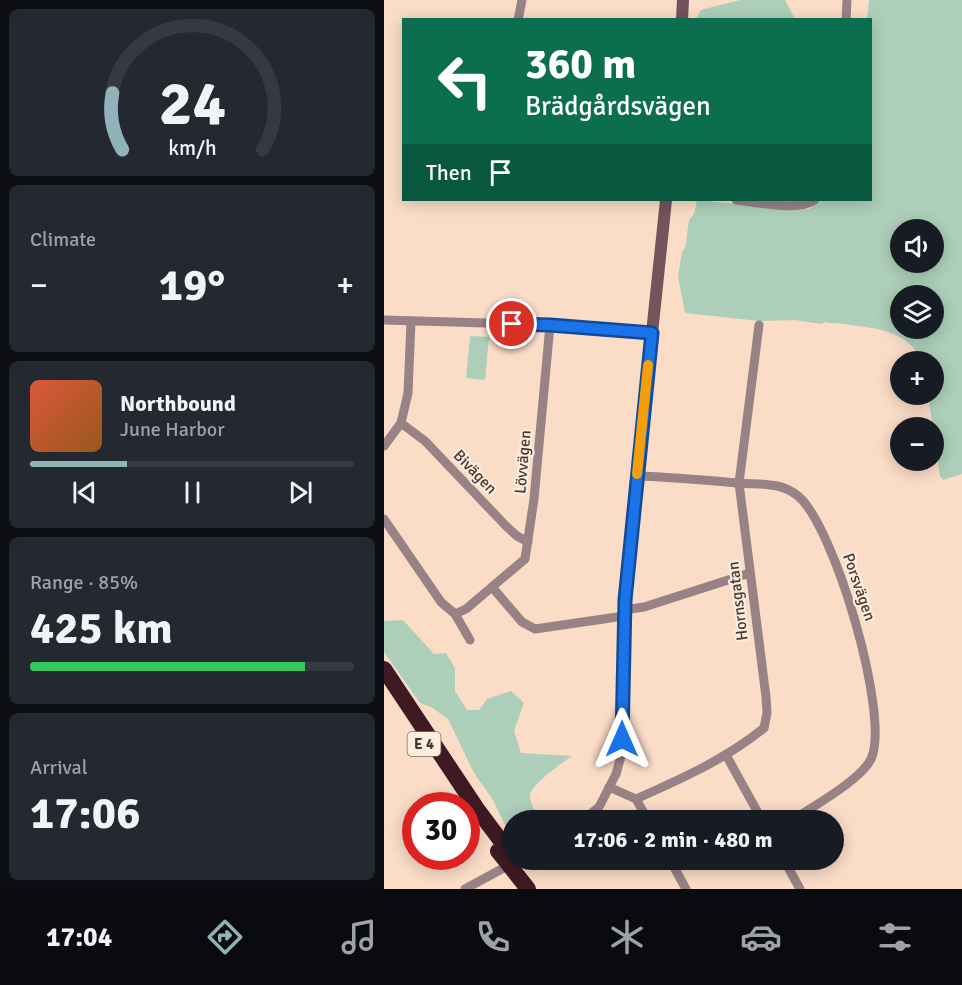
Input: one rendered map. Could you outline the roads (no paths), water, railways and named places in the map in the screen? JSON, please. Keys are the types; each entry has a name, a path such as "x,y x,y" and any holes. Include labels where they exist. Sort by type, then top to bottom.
{"highway":[{"name":"E 4","path":"384,669 502,845"},
{"name":"E 4","path":"384,685 457,792"},
{"name":"E 4","path":"480,822 502,848"},
{"name":"E 4","path":"518,870 528,889"},
{"name":"E 4","path":"521,870 538,889"}],"street":[{"path":"518,18 522,0"},
{"path":"682,18 683,0"},
{"path":"846,18 847,0"},
{"path":"595,810 609,787 620,760 624,613 666,201"},
{"path":"746,201 784,205 808,205 814,201"},
{"path":"384,320 550,325 652,333"},
{"path":"384,446 401,423 408,393 411,321"},
{"name":"Lövvägen","path":"455,614 466,609 525,560 534,499 550,325"},
{"name":"Hornsgatan","path":"636,799 743,746 764,728 767,713 739,483 759,325"},
{"name":"Bivägen","path":"401,423 425,441 506,526 528,542"},
{"name":"Porsvägen","path":"637,476 766,483 784,488 799,496 815,519 838,569 857,624 873,708 875,741 872,757 865,768 808,810"},
{"path":"384,519 441,602 455,614 470,640"},
{"path":"492,587 522,622 535,629 567,626 624,613 750,573"},
{"path":"726,755 756,810"},
{"path":"609,787 636,799 642,810"},
{"path":"465,889 502,869"},
{"path":"676,870 686,889"},
{"path":"790,870 800,889"}]}
